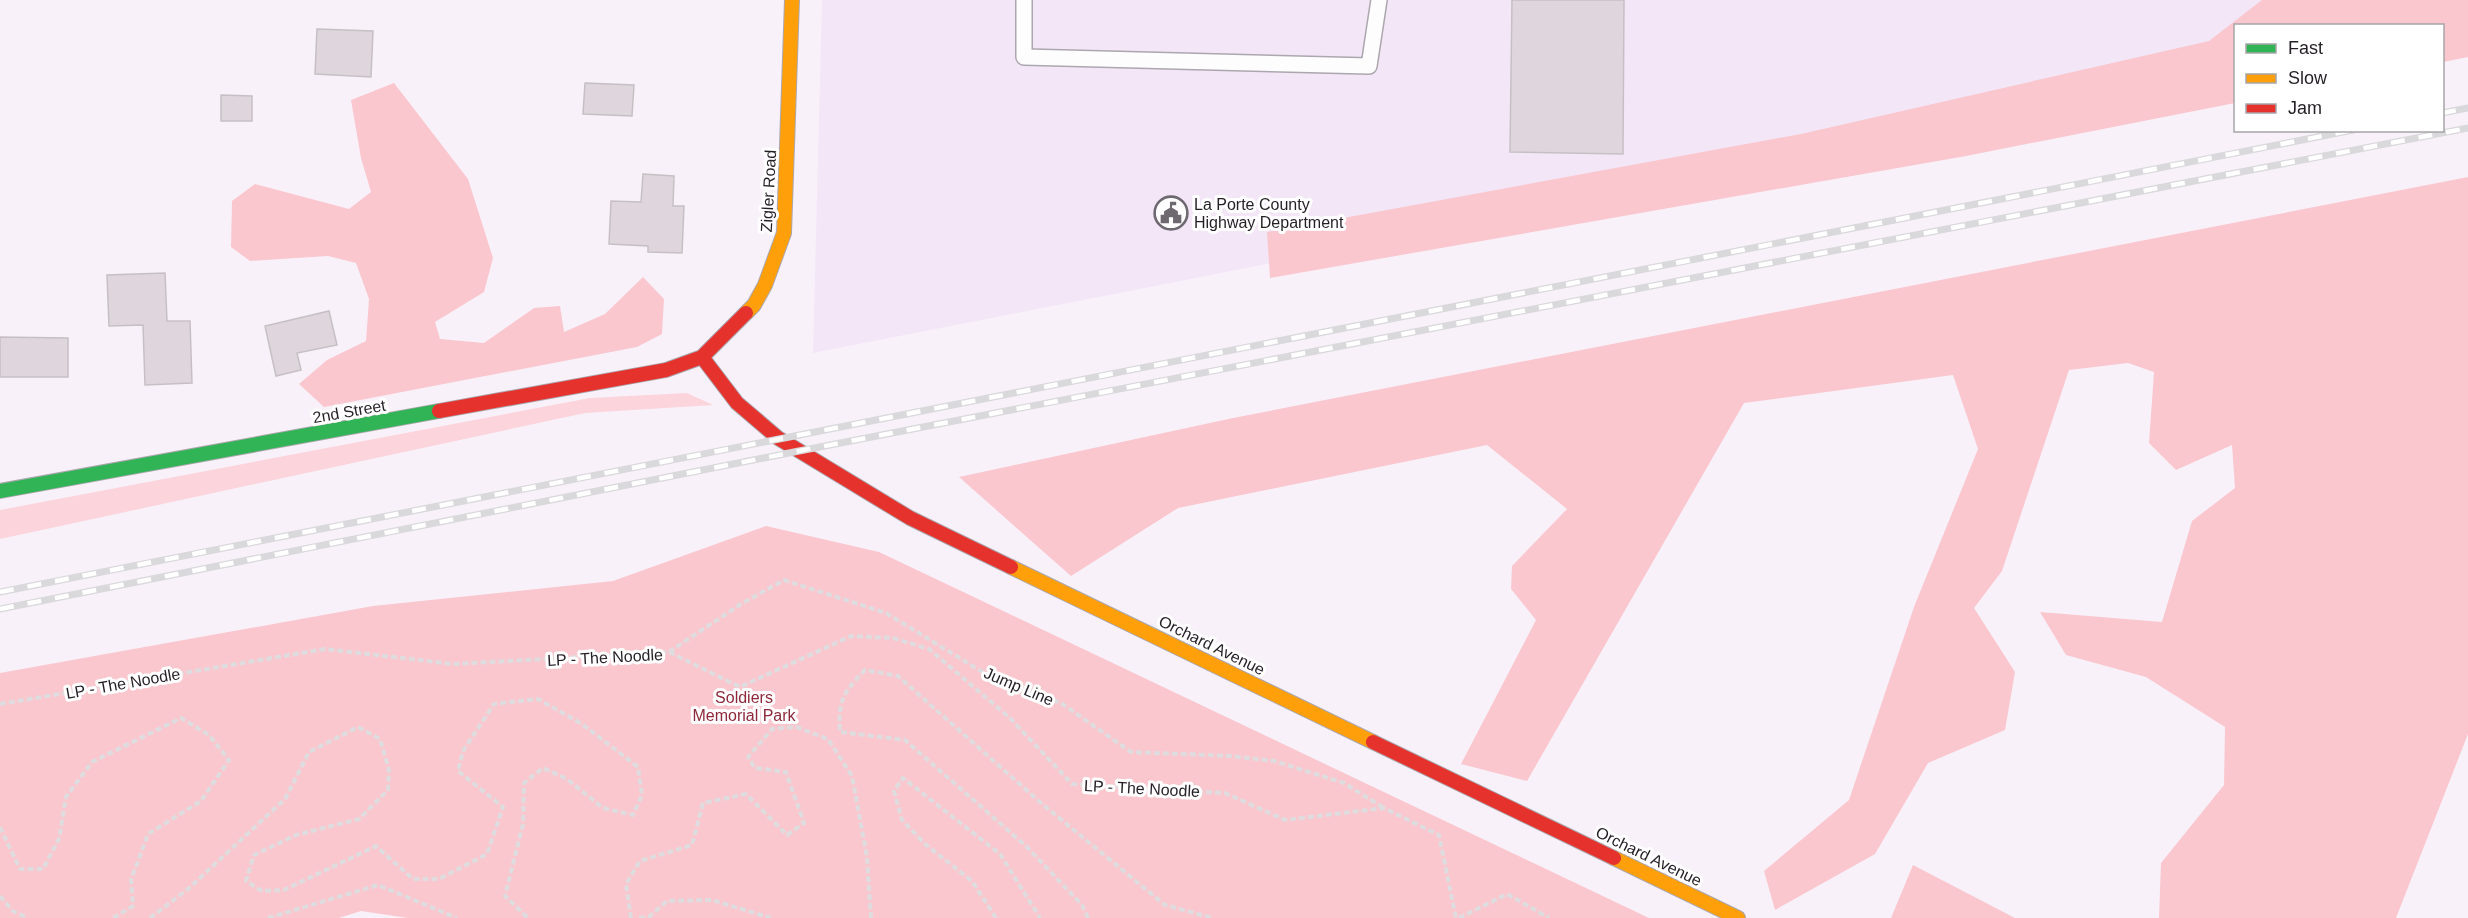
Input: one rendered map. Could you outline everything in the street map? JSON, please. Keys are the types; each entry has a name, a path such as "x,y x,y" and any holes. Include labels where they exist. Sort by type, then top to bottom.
{"street":[{"name":"Zigler Road","path":"702,357 754,305 765,285 784,233 792,0"},
{"name":"2nd Street","path":"0,491 654,373 702,357"},
{"name":"Orchard Avenue","path":"702,357 738,403 778,438 910,518 1738,918"}],"lane":[{"path":"1024,0 1024,57 1369,66 1379,0"}],"path":[{"name":"Jump Line","path":"669,652 741,604 784,580 886,614 989,676 1061,703 1131,752 1274,760 1344,783 1384,808"},
{"name":"LP - The Noodle","path":"0,704 326,649 453,664 669,652 740,687 851,636 893,638 929,649 1010,718 1072,784 1225,793 1285,820 1384,808"},
{"path":"1088,918 1082,905 1027,847 905,740 840,732 838,709 848,687 865,670 898,676 1041,803 1165,905 1213,918"},
{"path":"150,918 188,889 285,799 309,752 358,727 380,739 389,770 388,790 359,819 296,835 254,855 246,881 262,891 284,890 376,846 412,879 439,879 487,854 503,807 458,771 463,751 494,704 538,699 582,724 638,767 642,795 633,814 603,808 567,778 543,768 524,783 523,824 505,896 528,918"},
{"path":"0,827 20,869 44,869 58,839 66,797 92,762 181,718 209,735 229,760 201,801 148,834 131,880 133,906 113,918"},
{"path":"631,918 626,884 640,861 692,845 702,803 746,794 787,835 804,823 786,772 755,768 748,757 772,729 796,727 828,739 852,776 867,857 870,918"},
{"path":"996,918 972,881 926,844 902,820 894,791 903,778 1000,854 1040,918"},
{"path":"1384,808 1439,835 1457,918 1507,894 1549,918"},
{"path":"268,918 378,885 457,918"},
{"path":"0,896 13,911 28,918"},
{"path":"639,918 650,916 667,901 712,900 771,918"}],"shaded area":[{"name":"La Porte County Highway Department","path":"822,0 2468,0 2444,24 2234,24 2234,74 813,353"},
{"path":"687,393 713,405 585,413 0,539 0,510 590,398"}],"green space":[{"path":"2262,0 2468,0 2468,57 2444,62 2444,24 2234,24 2234,103 1966,156 1270,278 1267,232 1801,134 2209,41"},
{"path":"394,83 468,179 493,258 484,292 435,322 440,339 484,343 534,308 560,306 564,332 605,314 643,277 664,299 662,334 637,347 324,407 299,384 327,360 366,341 369,299 356,263 328,256 250,261 231,247 232,201 255,184 349,209 371,192 361,158 351,100"},
{"path":"2468,177 2468,734 2396,918 2159,918 2161,863 2224,785 2225,727 2146,677 2066,655 2040,612 2162,622 2192,521 2235,488 2232,445 2176,470 2149,443 2154,372 2128,363 2069,370 2002,571 1974,608 2015,672 2005,730 1928,763 1875,854 1775,910 1764,871 1849,800 1914,607 1978,449 1953,375 1744,403 1527,781 1461,764 1536,620 1511,589 1512,566 1567,509 1487,445 1178,508 1071,576 959,477 1233,418"},
{"name":"Soldiers Memorial Park","path":"766,526 879,552 1649,918 408,918 361,911 339,918 0,918 0,673 373,606 613,581"},
{"path":"1913,865 2015,918 1891,918"}],"building":[{"path":"1512,0 1624,0 1623,154 1510,152"},
{"path":"317,29 373,31 371,77 315,74"},
{"path":"585,83 634,85 632,116 583,114"},
{"path":"221,95 252,96 252,121 221,121"},
{"path":"643,174 674,176 673,206 684,206 682,253 648,252 648,246 609,244 611,201 641,202"},
{"path":"165,273 167,321 190,321 192,383 145,385 143,325 109,326 107,275"},
{"path":"329,311 337,345 297,353 301,370 276,376 265,326"},
{"path":"0,337 68,338 68,377 0,377"}],"railway":[{"path":"2444,113 2468,108"},
{"path":"0,609 799,451 2468,128"},
{"path":"0,592 2343,132"}],"traffic: fast":[{"path":"0,491 439,411"}],"traffic: slow":[{"path":"746,313 754,305 765,285 784,233 792,0"},
{"path":"1011,567 1373,742"},
{"path":"1614,858 1738,918"}],"traffic: jam":[{"path":"439,411 666,370 702,357 746,313"},
{"path":"702,357 737,403 778,438 910,518 1011,567"},
{"path":"1373,742 1614,858"}],"place":[{"name":"La Porte County Highway Department","path":"1171,213"}]}
